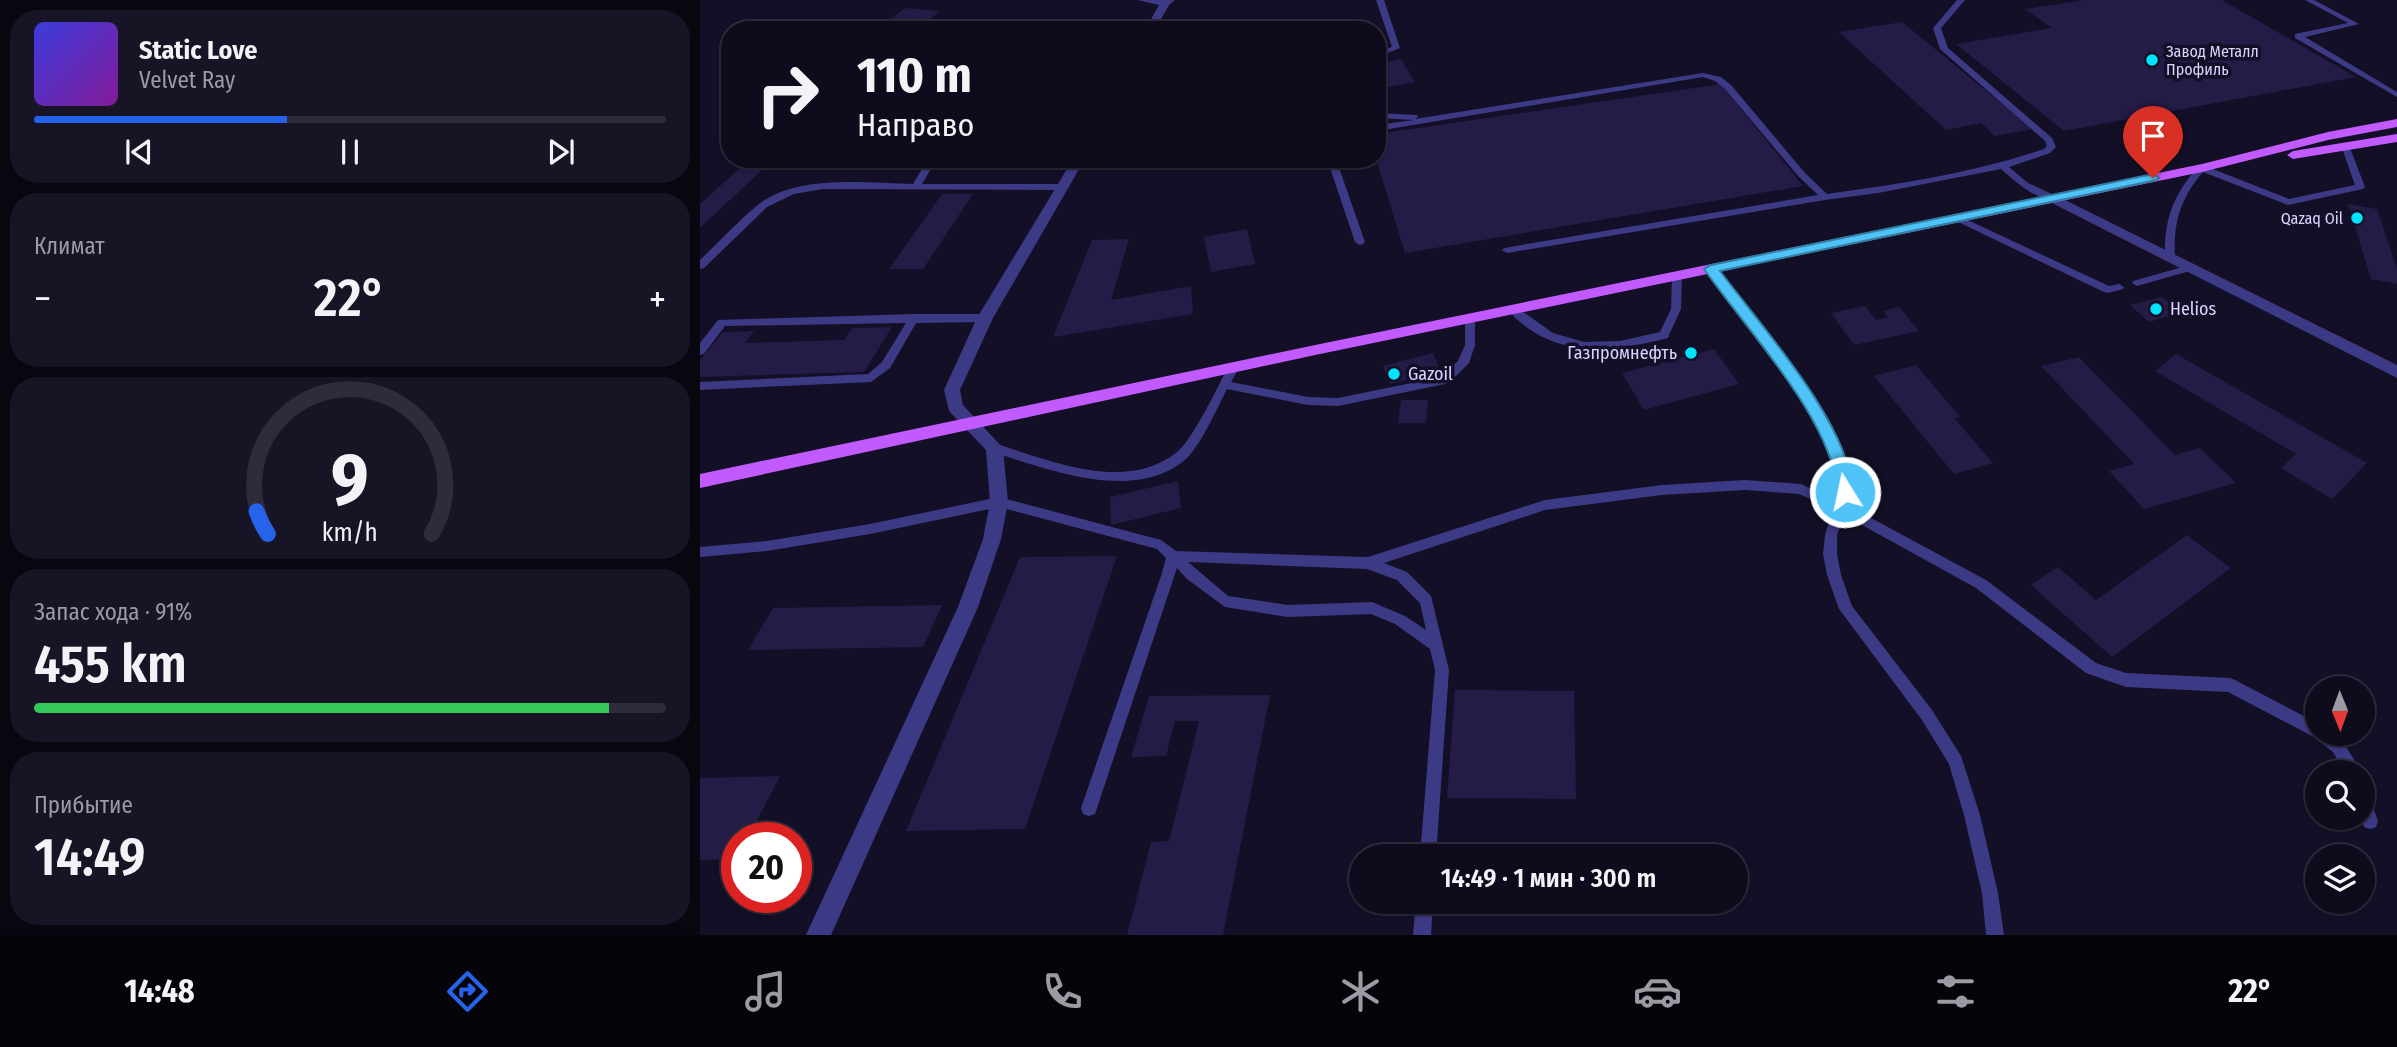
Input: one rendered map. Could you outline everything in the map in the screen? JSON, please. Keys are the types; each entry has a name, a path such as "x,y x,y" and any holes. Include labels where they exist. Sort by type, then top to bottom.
{"main road":[{"path":"700,481 1512,309 2202,168 2328,136 2397,123"},
{"path":"2202,168 2346,148 2397,138"}],"street":[{"path":"1142,0 1167,1 1155,21"},
{"path":"818,935 968,607 992,539 999,502 994,448 955,407 952,390 985,318 1074,168"},
{"path":"2053,198 2397,372"}],"lane":[{"path":"1380,0 1396,48 1386,52"},
{"path":"1507,250 1878,190 2003,166 2047,151 2052,144 1944,49 1937,29 1961,0"},
{"path":"2309,0 2355,24 2298,36 2397,96"},
{"path":"1386,127 1703,75 1718,79 1728,87 1802,175 1825,197"},
{"path":"1386,115 1439,118"},
{"path":"2170,256 2168,229 2179,197 2183,187 2202,168 2288,202 2360,187 2346,148"},
{"path":"2003,166 2025,185 2053,198"},
{"path":"916,187 928,168"},
{"path":"1334,168 1360,242"},
{"path":"700,266 764,205 791,192 823,186 1064,187"},
{"path":"1957,218 2108,290 2119,287"},
{"path":"2137,283 2193,267"},
{"path":"1711,269 1802,391 1834,442 1844,472 1845,492 1842,508 1831,535 1830,554 1834,575 1846,609 1927,715 1956,761 1990,893 1995,935"},
{"path":"1512,309 1530,325 1566,344 1619,346 1664,335 1675,309 1677,276"},
{"path":"700,386 871,378 886,365 914,318"},
{"path":"700,351 722,323 985,318"},
{"path":"1224,385 1308,401 1338,402 1445,380 1463,363 1469,345 1470,318"},
{"path":"994,448 1077,472 1113,478 1153,470 1183,455 1233,368"},
{"path":"1368,563 1545,505 1662,490 1745,485 1801,489 1842,508 1981,584 2091,668 2126,680 2230,685 2305,725"},
{"path":"700,552 767,546 999,502 1161,545 1192,575 1225,601 1288,611 1372,607 1400,620 1436,645"},
{"path":"1173,556 1368,563 1402,576 1426,600 1442,670 1429,844"},
{"path":"1089,807 1173,556"},
{"path":"1422,935 1423,914"}],"building":[{"name":"Завод Металл Профиль","path":"2084,0 2222,0 2356,77 2064,131 1956,44 2052,28 2025,9"},
{"path":"905,8 940,11 927,21 888,21"},
{"path":"1902,22 2033,129 1995,136 1981,123 1946,130 1839,32"},
{"path":"1401,59 1415,82 1386,87 1386,62"},
{"path":"1721,84 1803,186 1405,253 1379,168 1386,168 1386,133"},
{"path":"740,168 764,168 700,228 700,204"},
{"path":"942,194 973,194 923,269 889,269"},
{"path":"2348,204 2377,209 2397,269 2397,284 2371,279"},
{"path":"1247,229 1255,264 1211,272 1204,237"},
{"path":"1129,239 1111,300 1191,286 1193,314 1053,337 1092,240"},
{"name":"Helios","path":"2162,297 2181,313 2149,322 2130,305"},
{"path":"1865,306 1876,320 1888,317 1883,311 1899,307 1919,331 1854,345 1831,313"},
{"path":"892,327 864,372 700,377 700,360 723,332 754,331 745,343 844,340 852,328"},
{"path":"1714,349 1739,384 1644,410 1622,373"},
{"path":"1433,353 1441,372 1390,384 1383,366"},
{"path":"2176,354 2367,463 2332,499 2281,468 2296,454 2155,371"},
{"path":"2079,357 2175,455 2200,448 2236,483 2144,509 2109,471 2134,464 2041,366"},
{"path":"1916,365 1960,417 1954,418 1993,463 1954,474 1874,376"},
{"path":"1401,400 1428,400 1426,423 1398,423"},
{"path":"1178,481 1181,508 1111,525 1110,497"},
{"path":"2187,535 2231,568 2112,657 2031,585 2058,567 2096,600"},
{"path":"1117,556 1025,829 906,831 1020,557"},
{"path":"942,605 923,647 748,650 773,608"},
{"path":"1455,690 1574,691 1576,799 1447,798"},
{"path":"1270,695 1223,935 1127,935 1151,842 1169,841 1199,721 1175,721 1166,756 1131,757 1149,696"},
{"path":"780,776 756,822 721,822 721,859 700,860 700,778"}],"place":[{"name":"Завод Металл Профиль","path":"2152,60"},
{"name":"Qazaq Oil","path":"2357,218"},
{"name":"Helios","path":"2156,309"},
{"name":"Газпромнефть","path":"1691,353"},
{"name":"Gazoil","path":"1394,374"}],"route":[{"path":"1845,492 1844,472 1834,442 1802,391 1711,269 2153,178"}]}
